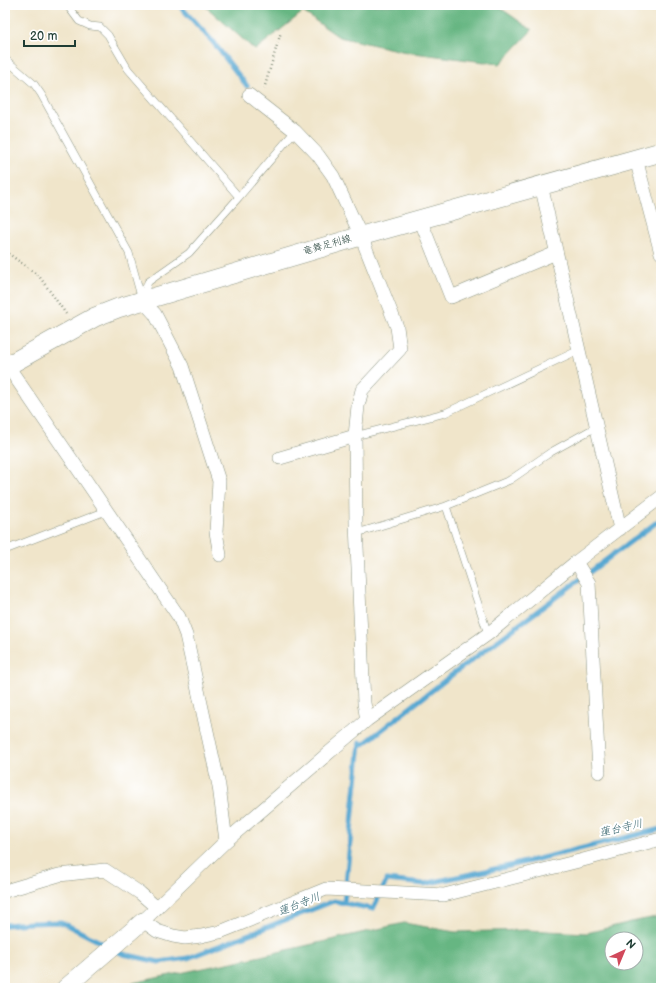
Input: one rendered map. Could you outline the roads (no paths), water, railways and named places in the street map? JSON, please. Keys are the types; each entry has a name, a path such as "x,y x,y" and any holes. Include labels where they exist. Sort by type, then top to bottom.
{"main road":[{"name":"竜舞足利線","path":"6,365 95,317 142,300 420,219 661,152"}],"street":[{"path":"253,99 295,131 318,155 333,176 361,236 397,327 400,349 362,390 358,406 355,436 357,533 364,703 367,720"},
{"path":"636,160 661,253"},
{"path":"541,185 620,529"},
{"path":"420,219 451,297 556,253"},
{"path":"142,300 155,314 182,366 219,481 216,532 220,555"},
{"path":"6,365 179,617 186,635 219,786 226,841"},
{"path":"280,458 355,436"},
{"path":"65,988 143,921 226,841 367,720 488,634 576,562 661,497"},
{"path":"576,562 589,583 599,772"},
{"path":"143,921 157,931 173,936 185,938 201,936 220,932 326,889 444,895 661,839"},
{"path":"5,891 59,875 105,870 140,893 157,908"}],"lane":[{"path":"67,5 79,21 90,26 100,27 108,35 128,69 239,197"},
{"path":"5,58 34,84 41,94 129,253 142,300"},
{"path":"142,300 148,282 189,253 295,131"},
{"path":"355,436 445,413 579,350"},
{"path":"357,533 446,506 510,480 550,452 596,427"},
{"path":"446,506 488,634"},
{"path":"5,550 106,511"}],"waterway":[{"path":"179,5 213,42 247,86"},
{"path":"360,747 453,674 661,519"},
{"path":"344,903 360,742"},
{"name":"蓮台寺川","path":"115,950 123,954 159,962 188,958 334,901 373,909 387,880 424,884 509,866 661,829"},
{"name":"蓮台寺川","path":"5,925 61,922 108,946"}]}
